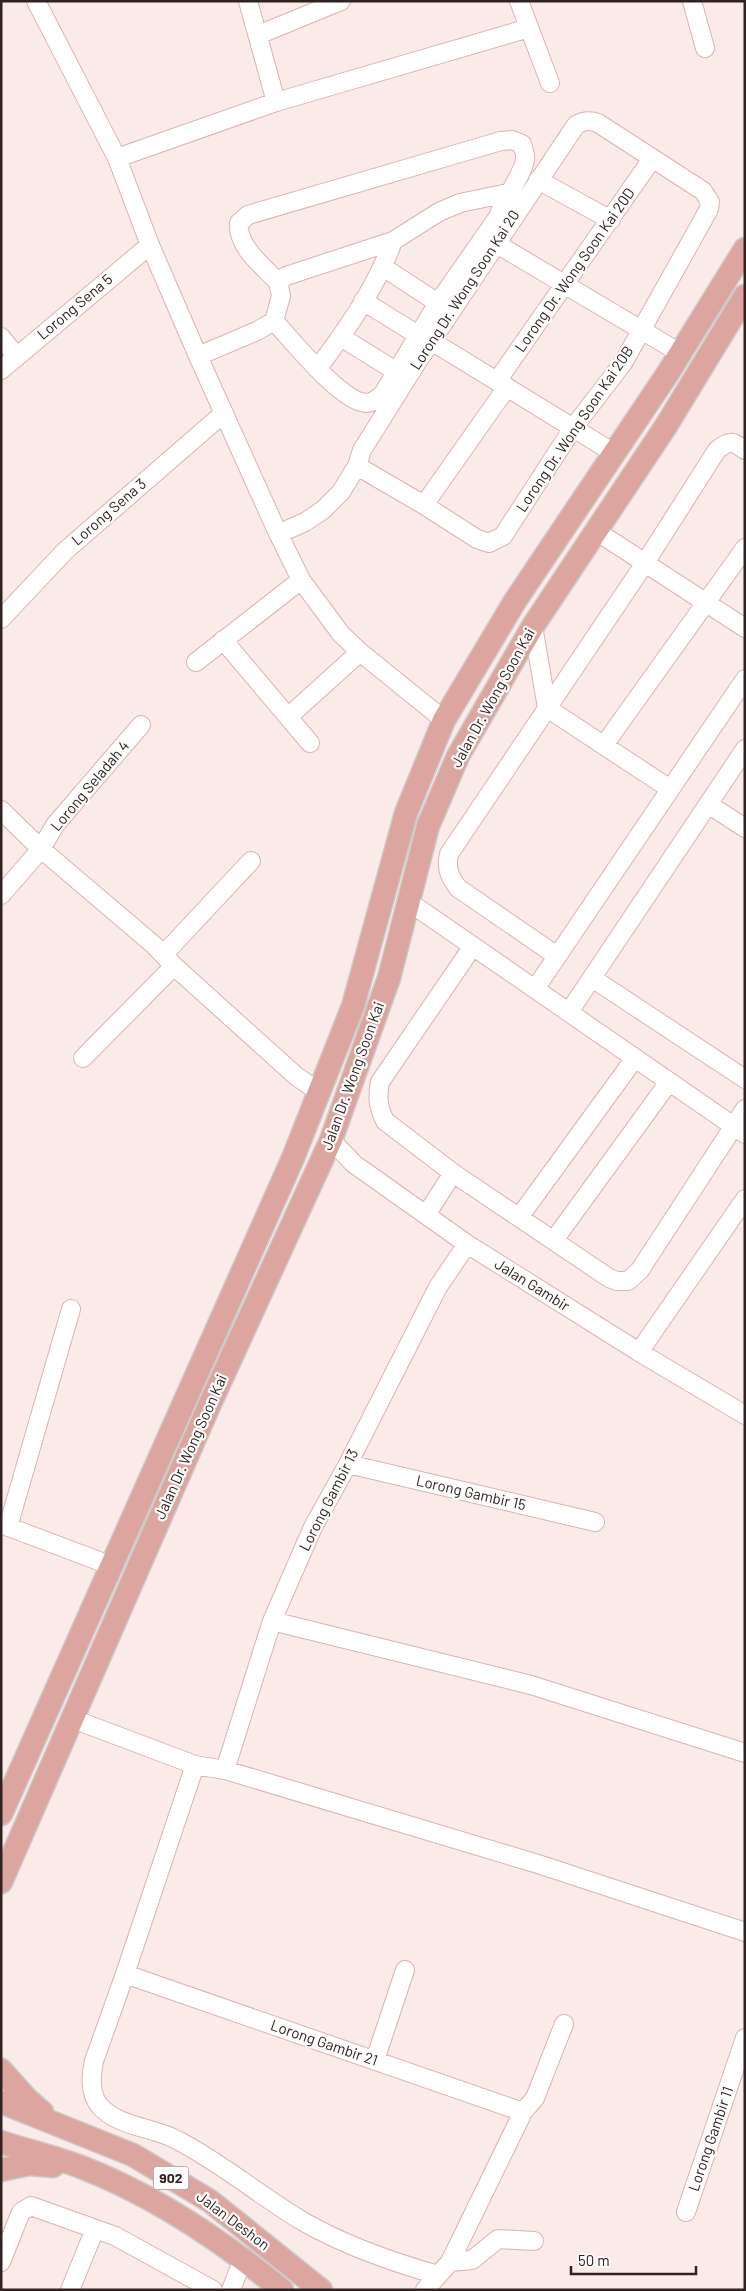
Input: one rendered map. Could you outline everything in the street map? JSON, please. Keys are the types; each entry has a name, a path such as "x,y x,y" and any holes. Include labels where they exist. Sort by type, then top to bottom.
{"main road":[{"name":"Jalan Dr. Wong Soon Kai","path":"1,1814 293,1158 353,1006 406,813 444,720 515,601 680,353 745,249"},
{"name":"Jalan Dr. Wong Soon Kai","path":"2,1881 209,1406 331,1140 389,978 428,826 458,756 533,626 666,426 745,296"},
{"path":"1,2070 28,2100 55,2122"},
{"name":"Jalan Deshon","path":"1,2102 134,2155 210,2201 321,2290"},
{"name":"Jalan Deshon","path":"1,2142 81,2167 143,2195 243,2259 282,2290"},
{"path":"1,2170 29,2164 81,2167"}],"street":[{"path":"36,1 116,158 150,245 198,356 300,580 341,634 360,652 444,720"},
{"path":"248,1 276,102"},
{"path":"258,35 341,1"},
{"path":"519,1 550,83"},
{"path":"692,1 705,48"},
{"path":"116,158 276,102 529,28"},
{"name":"Lorong Dr. Wong Soon Kai 20","path":"278,534 305,522 323,510 341,492 357,466 362,450 416,364 426,338 495,243 571,130 582,121 591,120 652,159"},
{"path":"198,356 257,331 274,321 281,296 278,282 248,250 238,233 239,223 248,216 501,141 512,140 522,144 526,157 522,170 508,193 494,224 438,303 426,338 397,372 383,394 369,403 355,399 333,384 274,321"},
{"name":"Lorong Dr. Wong Soon Kai 20B","path":"424,505 478,540 489,543 503,536 573,428 623,363 706,215 710,202 703,191 652,159"},
{"name":"Lorong Dr. Wong Soon Kai 20D","path":"424,505 565,283 652,159"},
{"path":"538,180 611,220"},
{"path":"278,282 296,272 393,241 439,212 460,203 508,193"},
{"path":"318,368 341,337 363,301 383,267 393,241"},
{"path":"495,243 680,353"},
{"name":"Lorong Sena 5","path":"1,370 150,245"},
{"path":"383,267 438,303"},
{"path":"363,301 614,453"},
{"path":"1,337 17,357"},
{"path":"341,337 397,372"},
{"name":"Lorong Sena 3","path":"1,619 65,550 224,413"},
{"path":"557,956 458,888 450,878 447,865 449,854 645,563 717,450 727,442 732,442 745,450"},
{"path":"357,466 424,505"},
{"path":"596,531 745,628"},
{"path":"604,745 745,548"},
{"path":"196,662 300,580"},
{"path":"533,626 548,708 670,789"},
{"path":"223,640 310,743"},
{"path":"288,717 360,652"},
{"path":"534,989 745,679"},
{"name":"Lorong Seladah 4","path":"1,895 41,849 55,825 141,725"},
{"path":"569,1012 745,749"},
{"path":"708,804 745,828"},
{"path":"1,810 41,849 169,960 296,1076 319,1092"},
{"path":"83,1058 169,960 251,861"},
{"path":"409,902 739,1130"},
{"path":"473,946 380,1082 378,1103 385,1121 453,1173 520,1216 610,1278 623,1282 633,1279 739,1130 745,1109"},
{"path":"592,978 745,1079"},
{"path":"520,1216 635,1058"},
{"path":"554,1240 669,1082"},
{"name":"Jalan Gambir","path":"331,1140 354,1164 467,1244 639,1352 745,1415"},
{"path":"426,1215 453,1173"},
{"path":"639,1352 745,1199"},
{"name":"Lorong Gambir 13","path":"225,1770 272,1622 313,1528 348,1464 438,1286 467,1244"},
{"path":"71,1309 5,1526 112,1566"},
{"name":"Lorong Gambir 15","path":"348,1464 595,1522"},
{"path":"272,1622 531,1685 745,1753"},
{"path":"73,1719 195,1765 225,1770 538,1864 745,1932"},
{"path":"195,1765 126,1974 94,2061 91,2075 92,2088 98,2104 111,2115 124,2121 176,2139 261,2192 303,2222 342,2242 399,2264 438,2275"},
{"path":"375,2060 405,1970"},
{"name":"Lorong Gambir 21","path":"126,1974 523,2112"},
{"path":"424,2290 450,2262 523,2112 535,2098 564,2024"},
{"name":"Lorong Gambir 11","path":"686,2212 745,2038"},
{"path":"1,2262 21,2212 31,2206 115,2236 213,2290"},
{"path":"72,2289 95,2228"},
{"path":"450,2262 472,2260 498,2239 534,2241"},
{"path":"231,2290 243,2259"}]}
